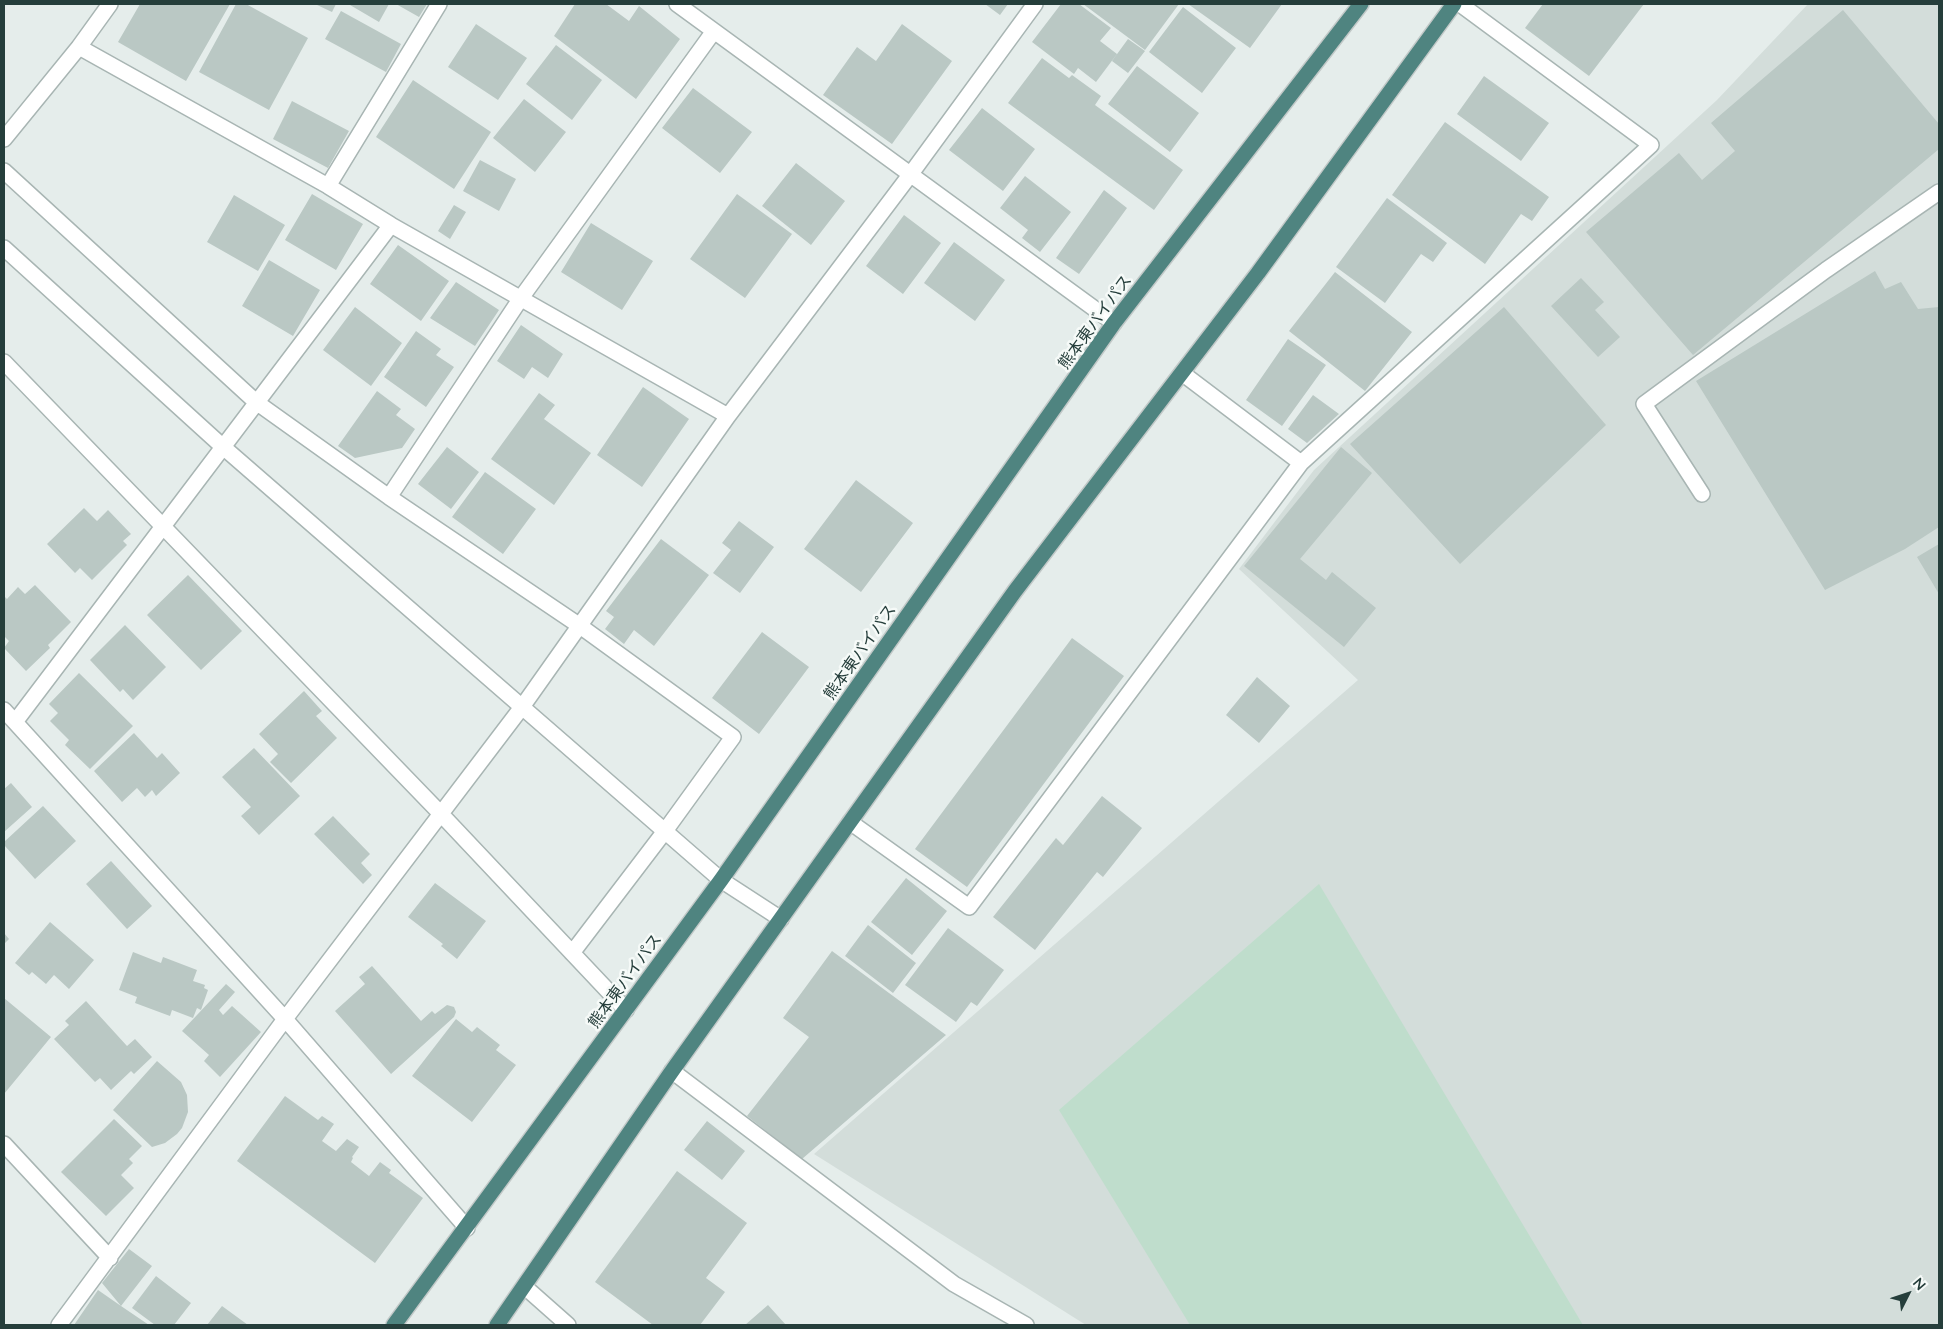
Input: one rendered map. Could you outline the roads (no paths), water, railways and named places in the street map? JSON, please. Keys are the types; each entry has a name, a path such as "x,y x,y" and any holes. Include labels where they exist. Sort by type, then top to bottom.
{"highway":[{"name":"熊本東バイパス","path":"394,1325 721,880 1114,323 1361,4"},
{"path":"497,1325 672,1071 1015,591 1258,273 1454,4"}],"street":[{"path":"4,139 79,47 110,4"},
{"path":"328,186 439,4"},
{"path":"677,4 1114,323"},
{"path":"60,1325 285,1020 522,707 728,416 910,175 1035,4"},
{"path":"850,822 969,908 1302,464 1650,145 1460,4"},
{"path":"390,497 521,298 714,31"},
{"path":"79,47 328,186 391,224 728,416"},
{"path":"4,171 256,402 390,497 580,626 733,737 572,954"},
{"path":"1702,494 1644,404 1826,270 1939,192"},
{"path":"15,722 391,224"},
{"path":"4,248 222,446 721,880 781,919"},
{"path":"4,362 441,814 626,1010"},
{"path":"1182,373 1302,464"},
{"path":"4,710 285,1020 467,1228"},
{"path":"672,1071 954,1284 1026,1325"},
{"path":"4,1144 110,1258"},
{"path":"525,1287 568,1325"}]}
